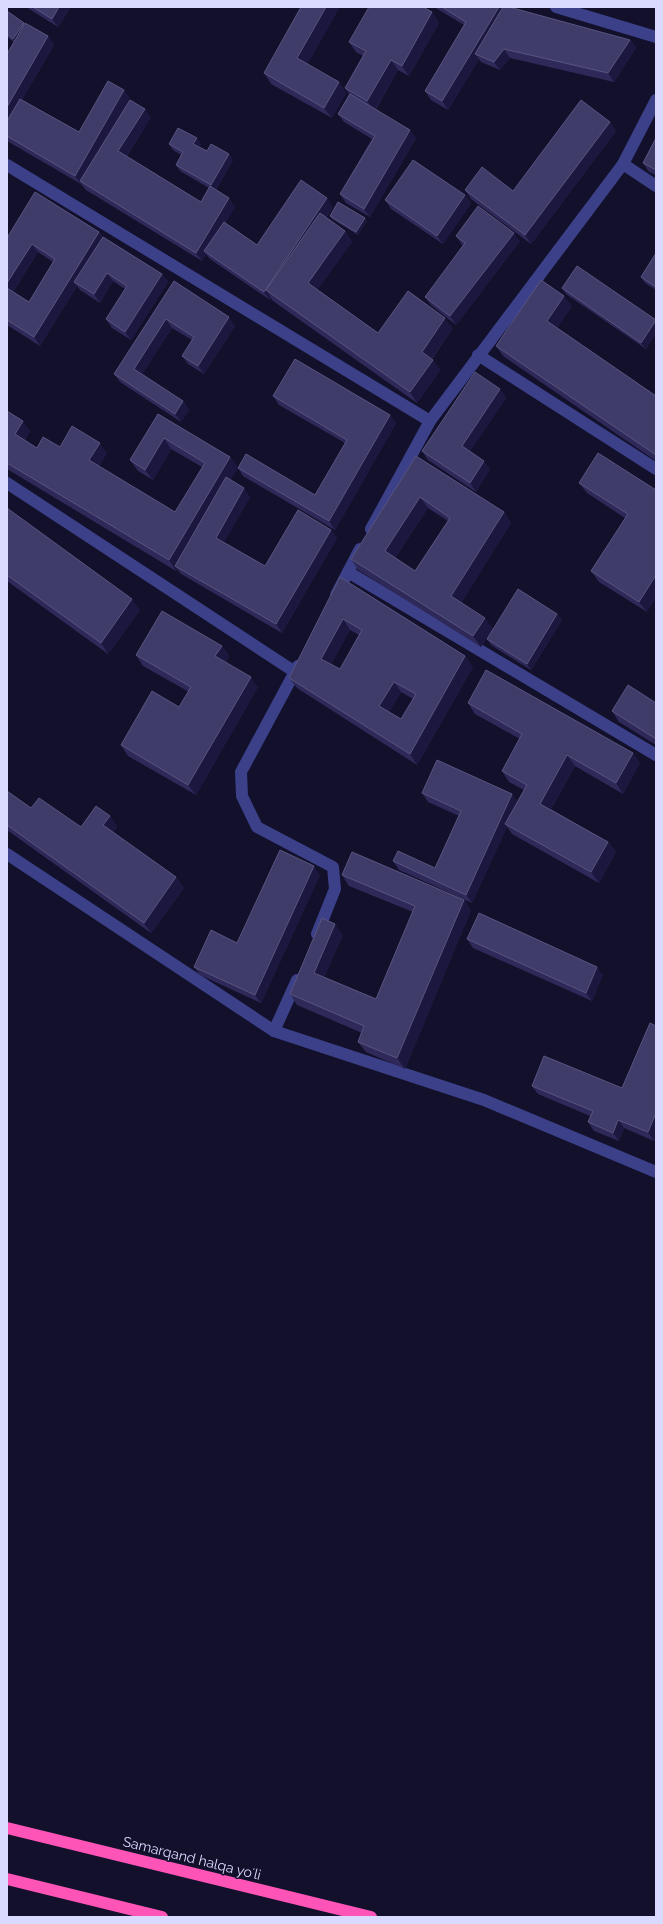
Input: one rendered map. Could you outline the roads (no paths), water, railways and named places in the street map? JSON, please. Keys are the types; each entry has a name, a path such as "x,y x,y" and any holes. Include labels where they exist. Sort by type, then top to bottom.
{"highway":[{"name":"Samarqand halqa yoʻli","path":"7,1828 371,1917"},
{"path":"7,1879 162,1917"}],"street":[{"path":"556,7 656,37"},
{"path":"330,605 430,421 478,355 623,164 656,100"},
{"path":"623,164 656,186"},
{"path":"7,166 430,421"},
{"path":"478,355 656,469"},
{"path":"7,483 295,672"},
{"path":"348,572 656,755"},
{"path":"302,658 241,772 242,796 257,827 333,867 335,889 311,948"},
{"path":"7,854 274,1031 484,1100 656,1172"},
{"path":"274,1031 302,968"}]}
